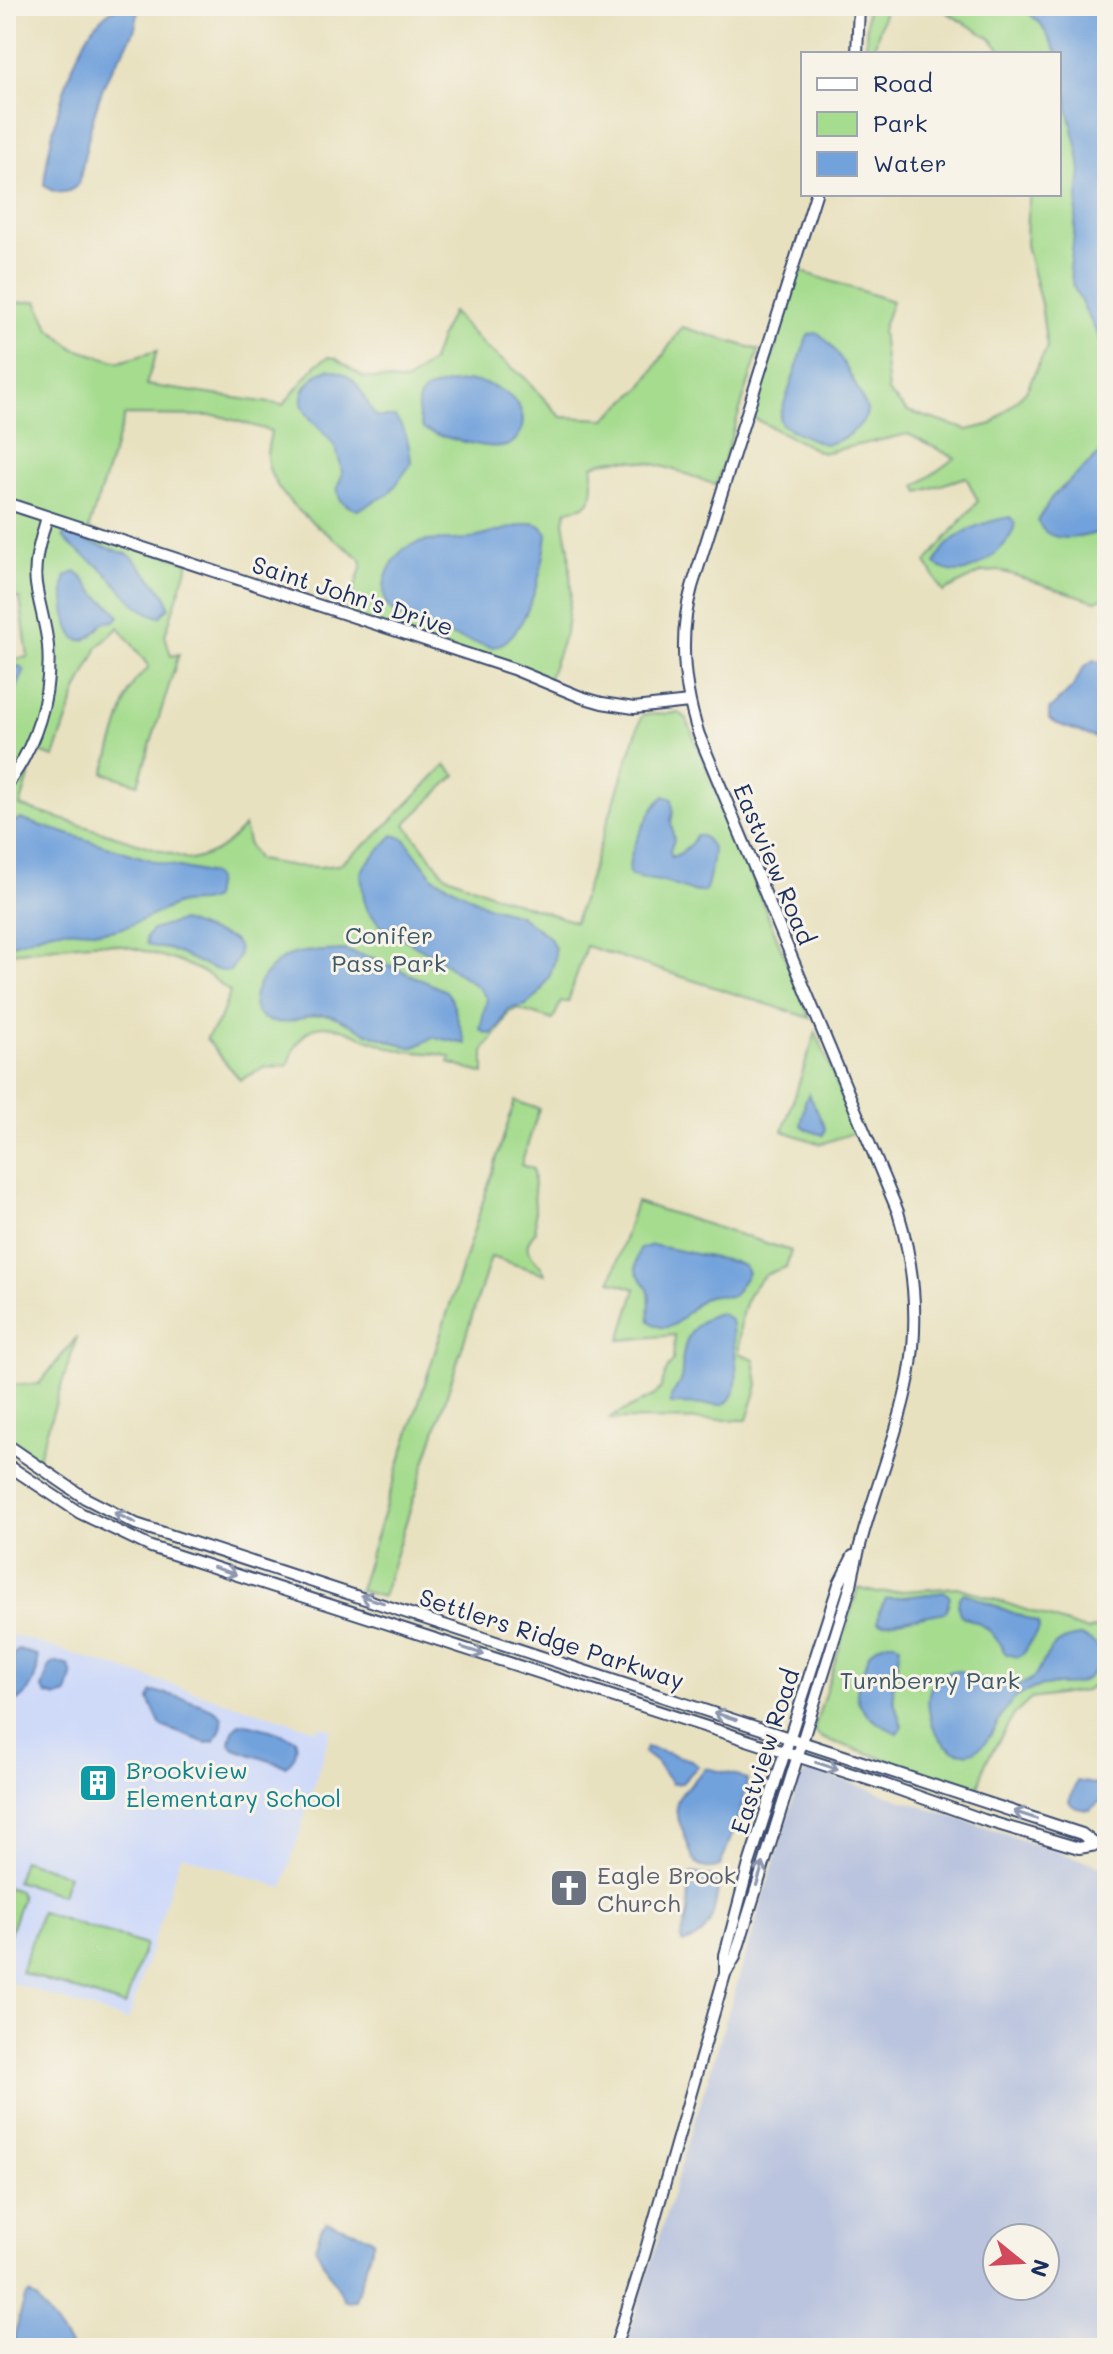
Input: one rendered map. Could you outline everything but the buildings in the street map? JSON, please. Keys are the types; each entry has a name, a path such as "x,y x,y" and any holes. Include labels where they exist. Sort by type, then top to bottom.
{"street":[{"path":"857,52 859,6"},
{"name":"Eastview Road","path":"615,2348 725,1974 725,1955 749,1864 851,1585 858,1546 901,1410 910,1366 914,1304 905,1238 890,1191 704,746 689,702 683,650 690,593 815,196"},
{"name":"Saint John's Drive","path":"6,503 513,669 590,700 634,708 689,702"},
{"path":"6,786 30,747 46,697 48,644 38,594 36,557 47,517"},
{"name":"Settlers Ridge Parkway","path":"6,1444 85,1498 136,1524 1082,1834 1102,1846"},
{"name":"Settlers Ridge Parkway","path":"6,1464 80,1513 151,1547 984,1820 1079,1848 1102,1846"}],"shaded area":[{"path":"14,1635 316,1730 320,1726 331,1729 283,1888 181,1855 128,2021 6,1981 6,1638"},
{"path":"812,1770 1107,1868 1107,2348 625,2348 800,1778"}],"green space":[{"path":"867,6 886,6 873,52 866,45"},
{"path":"936,6 1107,6 1107,596 1095,601 1001,571 982,572 943,592 926,562 978,501 966,477 919,492 916,486 955,458 908,434 822,453 753,418 800,271 892,301 882,330 888,392 907,411 968,430 992,424 1026,391 1047,347 1041,304 1026,245 1027,215 1030,196 1061,196 1061,52 1003,52 990,38"},
{"name":"Conifer Pass Park","path":"37,301 49,328 75,349 119,362 157,351 146,385 283,405 317,364 328,357 335,358 363,377 406,382 432,361 452,312 485,347 524,377 561,417 605,419 642,387 682,327 759,350 716,485 638,461 607,461 593,466 592,492 588,502 566,511 564,522 571,591 566,631 547,683 346,614 362,565 361,559 304,515 278,487 270,472 267,456 271,431 220,416 125,415 88,530 189,562 165,635 171,656 179,654 138,784 104,773 129,692 149,667 119,627 98,647 77,691 54,757 39,752 34,760 20,806 191,860 221,848 244,826 249,846 258,860 319,867 338,865 374,838 446,765 456,775 405,824 445,875 575,922 642,715 679,713 686,718 810,1018 586,946 568,1002 561,1002 553,1020 518,1009 509,1012 484,1050 484,1074 449,1063 451,1057 395,1049 346,1030 319,1027 307,1032 297,1044 288,1065 265,1067 240,1080 206,1039 220,1019 230,992 210,976 152,954 104,943 6,953 6,660 28,657 20,598 14,598 6,543 6,304"},
{"path":"816,1032 856,1132 821,1144 783,1131"},
{"path":"515,1101 539,1109 521,1165 533,1169 536,1231 530,1238 528,1250 545,1274 491,1257 382,1597 359,1590"},
{"path":"636,1202 791,1251 786,1267 765,1275 755,1285 742,1312 739,1353 754,1359 758,1385 747,1420 608,1419 655,1395 673,1361 675,1335 620,1340 636,1289 611,1281"},
{"path":"77,1337 36,1465 6,1444 6,1385 39,1384"},
{"name":"Turnberry Park","path":"958,1587 1088,1631 1107,1624 1107,1677 1085,1691 1031,1699 1014,1715 986,1762 976,1793 822,1738 814,1729 858,1588 877,1593"},
{"path":"23,1860 68,1875 62,1895 16,1881"},
{"path":"6,1887 19,1891 22,1898 6,1945"},
{"path":"41,1912 145,1945 125,2006 21,1972"}],"water":[{"path":"121,6 137,8 136,26 102,89 79,183 67,191 53,191 44,185 45,175 64,89 82,45 93,28"},
{"path":"1021,6 1107,6 1107,353 1073,286 1070,269 1081,171 1068,109 1061,52 1057,52 1041,24"},
{"path":"818,333 840,357 867,409 863,421 852,432 825,444 786,427 780,419 807,337"},
{"path":"328,369 353,380 376,417 395,417 408,444 411,464 389,494 358,510 339,498 342,472 337,453 327,436 305,412 302,403 302,394 308,384"},
{"path":"470,381 490,385 516,403 523,420 521,431 511,444 502,447 479,445 423,429 418,414 421,395 435,387"},
{"path":"1107,447 1107,530 1069,538 1050,535 1038,521 1052,497"},
{"path":"1010,517 1015,523 1009,539 981,564 958,572 935,564 956,537 977,526"},
{"path":"534,523 547,533 538,581 524,617 504,642 491,647 452,636 406,620 388,607 384,592 386,577 394,560 407,547 423,542 474,538"},
{"path":"64,534 132,557 166,595 169,607 160,617 142,609 102,569 72,547 63,537"},
{"path":"75,572 119,616 115,621 105,622 84,640 75,637 71,631 64,601 66,576"},
{"path":"1094,660 1102,663 1107,675 1107,742 1049,719 1049,710 1072,688 1084,667"},
{"path":"17,666 24,671 12,701 6,693 6,668"},
{"path":"664,796 672,799 674,840 671,857 686,849 696,835 704,837 713,849 704,892 630,875 631,857 640,834"},
{"path":"20,819 157,862 211,874 216,879 213,898 178,904 115,930 53,931 6,945 6,824"},
{"path":"393,835 404,838 433,877 487,906 519,915 550,938 555,959 539,994 526,1005 508,1009 492,1034 480,1029 487,999 479,988 436,957 381,926 368,911 361,873"},
{"path":"180,921 235,942 239,953 230,971 215,969 174,951 147,944 146,937 152,930"},
{"path":"343,950 376,959 446,991 466,1044 434,1037 409,1047 329,1015 276,1023 259,1015 254,1007 254,997 264,977 280,961 301,952"},
{"path":"809,1094 825,1128 823,1135 801,1125"},
{"path":"652,1245 734,1262 744,1266 748,1273 733,1296 708,1296 674,1325 659,1326 650,1321 649,1293 636,1271 640,1249"},
{"path":"720,1313 732,1324 735,1390 723,1405 671,1404 681,1378 682,1358 690,1334 706,1318"},
{"path":"945,1592 950,1597 946,1612 883,1624 878,1622 886,1599"},
{"path":"964,1593 1038,1623 1039,1628 1024,1653 1018,1657 1006,1654 988,1630 962,1616 958,1604"},
{"path":"1080,1636 1095,1644 1101,1656 1098,1666 1086,1680 1038,1687 1017,1697 1004,1711 988,1739 973,1751 964,1753 951,1749 941,1739 933,1726 929,1695 933,1682 942,1674 960,1671 989,1683 1006,1685 1027,1682 1056,1645 1065,1639"},
{"path":"888,1642 900,1646 893,1689 902,1727 898,1733 866,1713 857,1694 869,1654 874,1648"},
{"path":"18,1650 37,1655 36,1672 26,1693 6,1709 8,1669"},
{"path":"57,1662 69,1666 72,1676 67,1694 57,1697 46,1694 42,1688 50,1665"},
{"path":"152,1692 189,1700 217,1712 222,1722 214,1741 206,1743 161,1726 149,1700"},
{"path":"243,1723 295,1739 296,1751 291,1762 285,1766 234,1749 230,1744 232,1734"},
{"path":"646,1747 691,1760 698,1766 682,1783 672,1784 656,1762 644,1753"},
{"path":"706,1768 747,1780 740,1811 720,1866 711,1868 704,1868 694,1860 676,1810 681,1794"},
{"path":"1077,1781 1099,1785 1103,1791 1101,1801 1089,1810 1075,1807 1069,1801"},
{"path":"692,1873 711,1876 719,1883 706,1928 693,1940 683,1943 681,1940"},
{"path":"327,2222 374,2240 355,2300 345,2301 315,2248 321,2229"},
{"path":"29,2294 36,2298 72,2348 21,2348 16,2344 14,2336 25,2298"}],"place":[{"name":"Brookview Elementary School","path":"98,1783"},
{"name":"Eagle Brook Church","path":"569,1888"}]}
